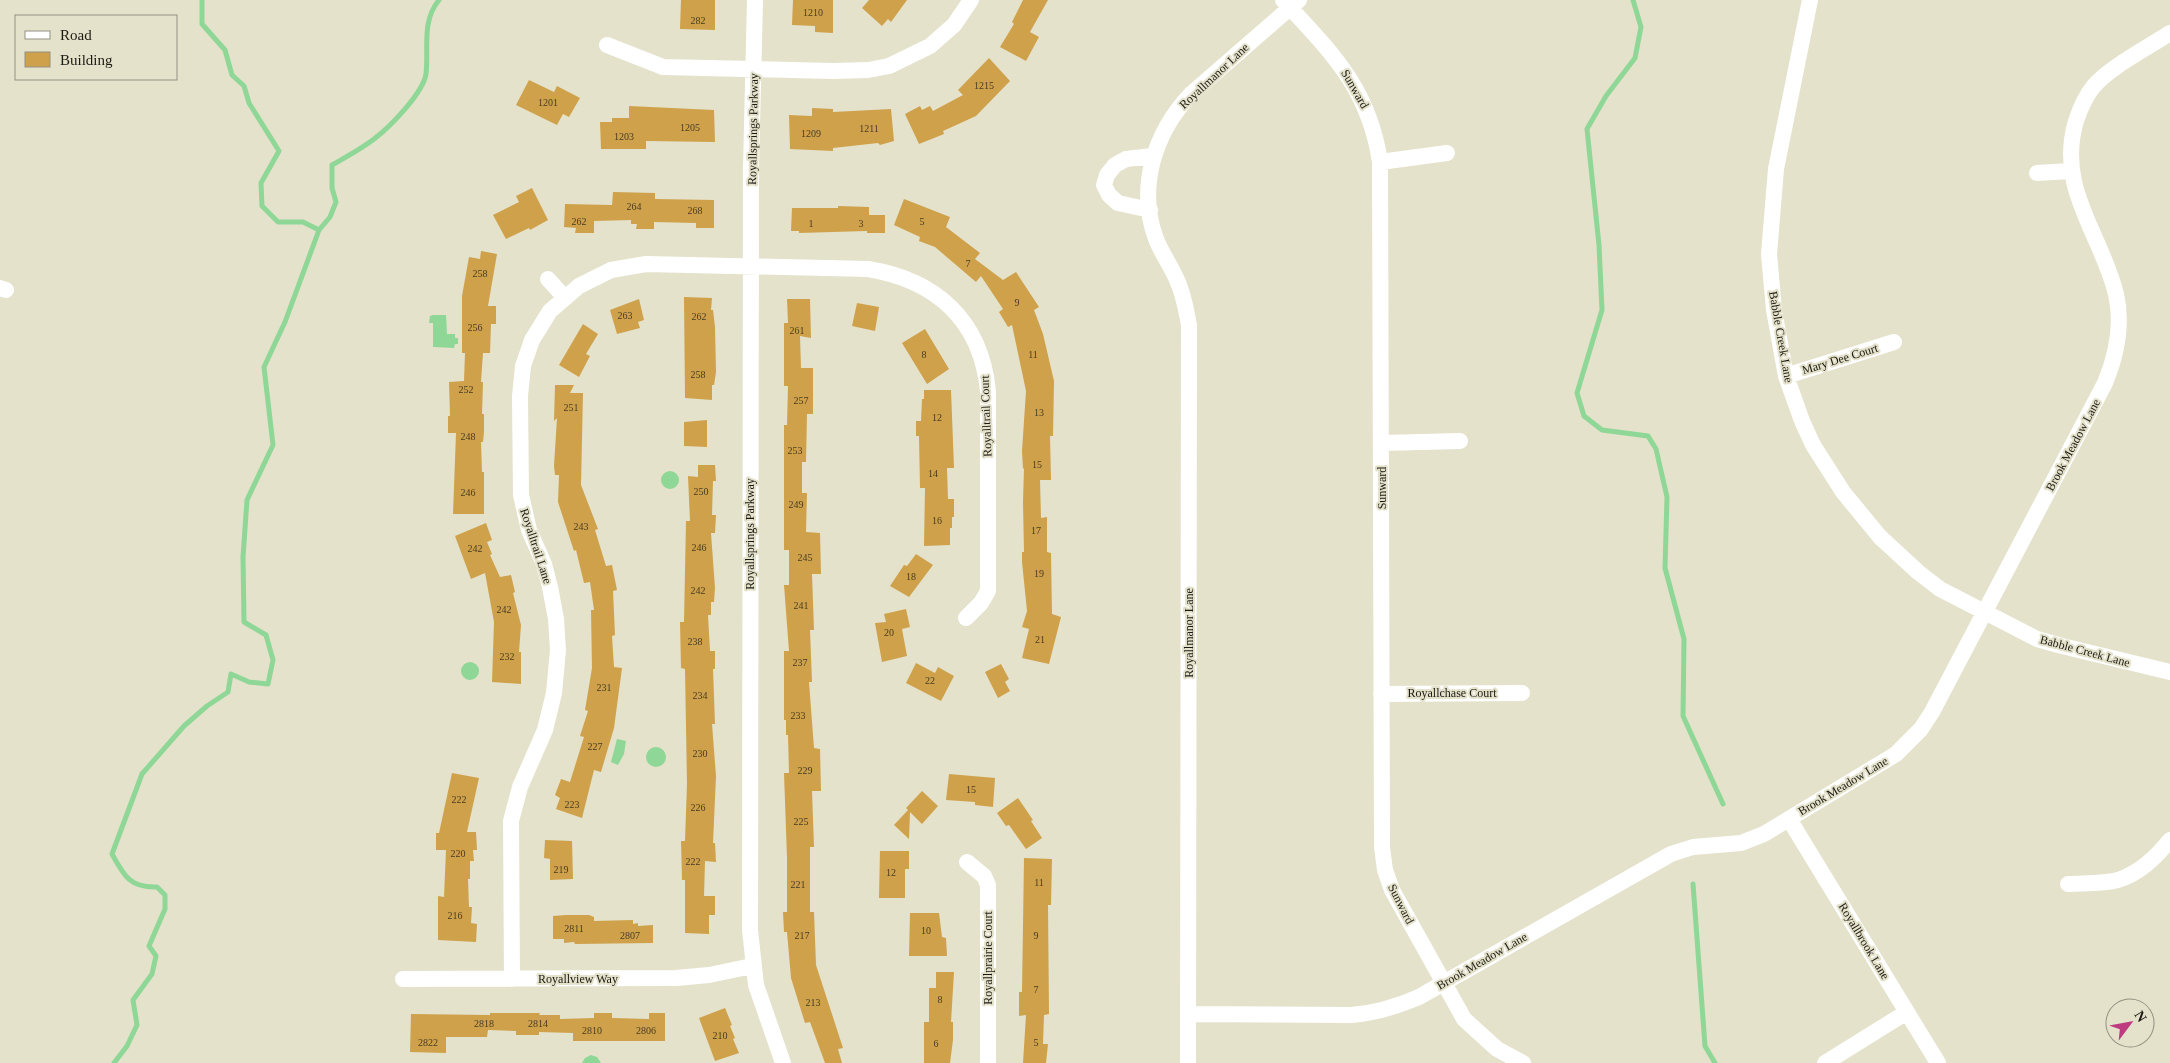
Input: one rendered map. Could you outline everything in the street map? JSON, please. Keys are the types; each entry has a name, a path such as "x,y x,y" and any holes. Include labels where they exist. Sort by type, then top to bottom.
{"street":[{"name":"Royallsprings Parkway","path":"755,0 751,168 750,891 752,966 762,1007 783,1063"},
{"path":"607,45 663,67 833,71 868,70 889,66 921,52 954,25 971,0"},
{"name":"Babble Creek Lane","path":"1810,0 1776,169 1769,254 1774,310 1786,376 1813,445 1843,492 1880,537 1918,572 1940,589 2037,639 2170,672"},
{"name":"Royallmanor Lane","path":"1188,1063 1189,325 1182,291 1156,238 1148,192 1152,156 1162,133 1182,103 1290,3"},
{"name":"Sunward","path":"1290,3 1352,80 1377,138 1380,162 1382,847 1385,870 1392,890 1464,1019 1497,1050 1523,1063"},
{"name":"Brook Meadow Lane","path":"1188,1014 1351,1015 1376,1013 1397,1007 1419,997 1671,854 1693,847 1741,843 1764,834 1896,754 1910,742 1932,712 2105,383 2113,364 2118,341 2119,319 2116,294 2076,194 2071,171 2071,148 2074,128 2081,107 2093,88 2107,74 2170,33"},
{"path":"1380,162 1447,153"},
{"path":"1150,210 1118,203 1109,195 1104,185 1107,175 1115,165 1126,159 1152,156"},
{"path":"2038,173 2071,171"},
{"name":"Royalltrail Lane","path":"512,979 511,821 520,787 545,730 554,693 558,650 556,619 550,587 544,564 529,530 521,495 520,380 523,366 532,340 550,311 589,279 610,270 659,264 751,265"},
{"name":"Royalltrail Court","path":"751,265 868,268 896,274 921,284 942,299 954,310 968,329 980,352 988,391 988,591 981,603 966,618"},
{"path":"548,279 565,298"},
{"name":"Mary Dee Court","path":"1786,376 1894,342"},
{"path":"1382,443 1460,441"},
{"name":"Royallchase Court","path":"1382,694 1522,693"},
{"name":"Royallbrook Lane","path":"1789,819 1938,1063"},
{"path":"2068,884 2118,880 2134,873 2156,857 2170,840"},
{"name":"Royallprairie Court","path":"967,862 984,876 988,885 988,1063"},
{"name":"Royallview Way","path":"403,979 676,978 709,975 752,966"},
{"path":"1826,1063 1907,1012"}],"shaded area":[{"path":"446,315 447,334 455,334 455,338 458,338 458,344 455,344 454,348 433,347 433,323 429,323 430,316"},
{"path":"666,471 674,471 679,476 677,487 666,489 661,484 661,476"},
{"path":"466,662 474,662 479,667 477,678 466,680 461,675 461,667"},
{"path":"617,739 626,741 624,754 618,765 611,762"},
{"path":"656,747 663,750 666,757 663,764 656,767 649,764 646,757 649,750"},
{"path":"591,1055 597,1057 601,1063 582,1063 585,1058"}],"building":[{"path":"681,0 715,0 715,30 680,29"},
{"path":"793,0 833,0 833,33 815,32 815,26 792,25"},
{"path":"869,0 907,0 891,22 888,19 882,26 862,8"},
{"path":"1023,0 1048,0 1030,32 1039,37 1026,61 1000,47 1014,24 1012,22"},
{"path":"989,58 1010,81 976,116 943,131 944,134 919,144 905,114 920,106 922,110 930,106 933,111 963,95 958,90"},
{"path":"529,80 554,92 557,86 580,98 569,117 563,114 557,125 516,105"},
{"path":"629,106 714,110 715,142 646,141 646,149 601,149 600,122 612,122 612,118 629,118"},
{"path":"812,108 833,109 833,112 891,109 894,141 880,145 878,143 833,148 833,151 790,149 789,115 812,116"},
{"path":"532,188 548,220 530,230 529,228 506,239 493,215 519,202 516,196"},
{"path":"613,192 655,193 655,199 714,200 714,228 696,228 696,223 654,222 654,229 636,229 637,224 631,224 631,220 594,221 594,233 575,233 576,228 564,227 565,204 612,205"},
{"path":"904,199 950,217 946,227 980,253 975,259 1003,280 1016,272 1039,307 1034,310 1043,334 1054,381 1053,436 1050,436 1051,480 1040,480 1041,518 1047,517 1047,552 1051,553 1052,614 1061,617 1049,664 1022,658 1029,629 1022,627 1027,611 1022,562 1022,552 1024,552 1024,468 1022,451 1026,391 1012,325 1008,327 999,312 1003,309 981,276 976,282 935,247 919,241 920,237 894,225"},
{"path":"838,206 869,207 869,215 885,215 885,233 867,233 867,231 799,233 799,231 791,231 792,208 838,208"},
{"path":"481,251 497,254 488,306 496,306 496,324 491,324 490,353 483,353 481,382 483,382 482,414 484,414 483,442 481,442 482,472 484,472 484,514 453,514 456,433 448,433 448,416 450,416 449,382 464,381 465,353 462,353 462,296 469,257 480,259"},
{"path":"684,297 712,298 711,310 713,310 715,327 716,372 714,385 712,385 712,400 685,398"},
{"path":"639,299 644,320 638,322 640,328 617,334 610,310"},
{"path":"787,299 810,299 811,338 800,336 801,368 813,368 813,414 807,414 806,462 802,462 802,493 807,493 806,532 820,533 821,574 812,574 814,630 810,630 812,682 809,682 814,748 820,749 821,791 812,791 814,847 810,847 810,912 814,912 816,965 843,1048 838,1049 842,1063 825,1063 810,1022 805,1023 791,978 787,932 784,932 783,912 787,912 787,858 784,773 789,773 788,735 786,735 786,720 784,720 784,651 789,651 784,585 789,585 789,550 784,550 784,425 787,425 788,386 784,386 784,323 788,323"},
{"path":"857,303 879,307 875,331 852,326"},
{"path":"583,324 598,334 586,354 590,356 579,377 559,365"},
{"path":"925,329 949,369 927,384 902,343"},
{"path":"555,385 574,385 570,393 583,393 581,485 598,529 595,530 606,566 612,565 617,590 613,591 615,635 612,636 614,667 622,668 614,728 601,772 594,770 582,818 556,809 560,798 555,795 561,779 570,782 584,737 580,736 588,711 585,710 592,668 591,610 594,610 590,582 584,583 576,550 574,551 558,502 559,475 555,475 554,466 557,418 554,421"},
{"path":"924,390 951,390 954,468 947,468 948,499 954,499 954,517 952,517 952,528 950,528 950,545 924,546 925,488 920,488 919,436 916,436 916,421 921,421"},
{"path":"707,420 707,447 684,446 684,422"},
{"path":"698,465 715,465 716,481 713,481 712,515 716,515 715,533 711,533 715,588 714,602 711,602 711,615 708,615 710,651 715,651 715,669 713,669 715,724 712,724 716,776 713,843 715,843 716,862 705,861 704,896 715,896 715,915 709,915 709,934 685,933 685,880 682,880 681,841 685,841 687,784 685,669 681,668 680,622 684,622 686,521 690,521 688,476 698,477"},
{"path":"486,523 492,540 487,542 492,554 490,555 500,577 511,575 515,592 513,593 521,625 519,652 521,652 521,684 492,682 494,622 485,573 471,579 455,536"},
{"path":"916,554 933,565 909,597 890,586 904,565 907,566"},
{"path":"906,609 910,627 902,629 907,656 882,662 875,623 886,622 884,614"},
{"path":"916,663 935,673 938,667 954,676 941,701 906,683"},
{"path":"1001,664 1009,679 1005,682 1010,691 998,698 985,672"},
{"path":"452,773 479,778 467,832 476,832 477,850 473,850 474,861 470,861 470,879 468,879 469,907 472,907 471,923 477,924 476,942 438,940 438,896 444,897 446,850 436,850 436,833 439,833"},
{"path":"949,774 995,778 993,807 975,805 975,802 946,800"},
{"path":"922,791 938,806 922,824 910,812 909,839 894,825 908,810 906,808"},
{"path":"1018,798 1033,820 1031,821 1042,838 1026,849 1009,825 1006,826 997,813"},
{"path":"545,840 572,841 573,879 550,880 550,859 544,858"},
{"path":"880,851 909,851 909,869 905,869 905,898 879,898"},
{"path":"1024,858 1052,859 1051,905 1048,905 1049,1014 1044,1015 1043,1044 1048,1044 1046,1063 1023,1063 1026,1015 1019,1016 1019,992 1022,992"},
{"path":"910,913 939,913 942,937 946,938 947,956 909,956"},
{"path":"589,915 594,917 594,921 633,920 633,924 638,923 638,926 653,925 653,943 575,944 574,942 564,943 564,939 553,939 553,916"},
{"path":"936,972 954,972 951,1022 953,1022 953,1040 950,1063 924,1063 924,1022 929,1022 929,988 936,988"},
{"path":"725,1008 732,1025 730,1026 735,1038 733,1039 739,1053 715,1061 699,1018"},
{"path":"490,1013 540,1013 539,1015 560,1015 560,1019 594,1018 594,1013 612,1013 612,1018 649,1019 649,1013 665,1013 665,1041 573,1041 573,1033 539,1032 539,1035 516,1035 516,1031 488,1030 487,1037 446,1037 446,1053 410,1052 411,1014 490,1015"}],"waterway":[{"path":"202,0 202,24 225,50 232,75 244,86 249,103 279,151 261,183 262,206 278,222 303,222 319,230"},
{"path":"114,1063 127,1046 137,1025 133,1000 152,974 156,956 149,946 165,909 165,895 157,887 148,887 134,883 120,869 112,854 142,774 184,726 207,706 228,692 231,674 249,682 268,684 273,660 266,635 244,622 243,557 247,500 273,445 264,367 285,322 319,230 330,217 336,202 332,188 332,165 381,134 405,109 419,90 426,74 428,26 433,8 439,0"},
{"path":"1633,0 1641,27 1635,58 1606,96 1587,129 1599,245 1602,310 1577,393 1584,416 1602,430 1648,436 1656,449 1667,497 1665,568 1684,639 1683,716 1723,804"},
{"path":"1693,884 1705,1046 1715,1063"}]}
